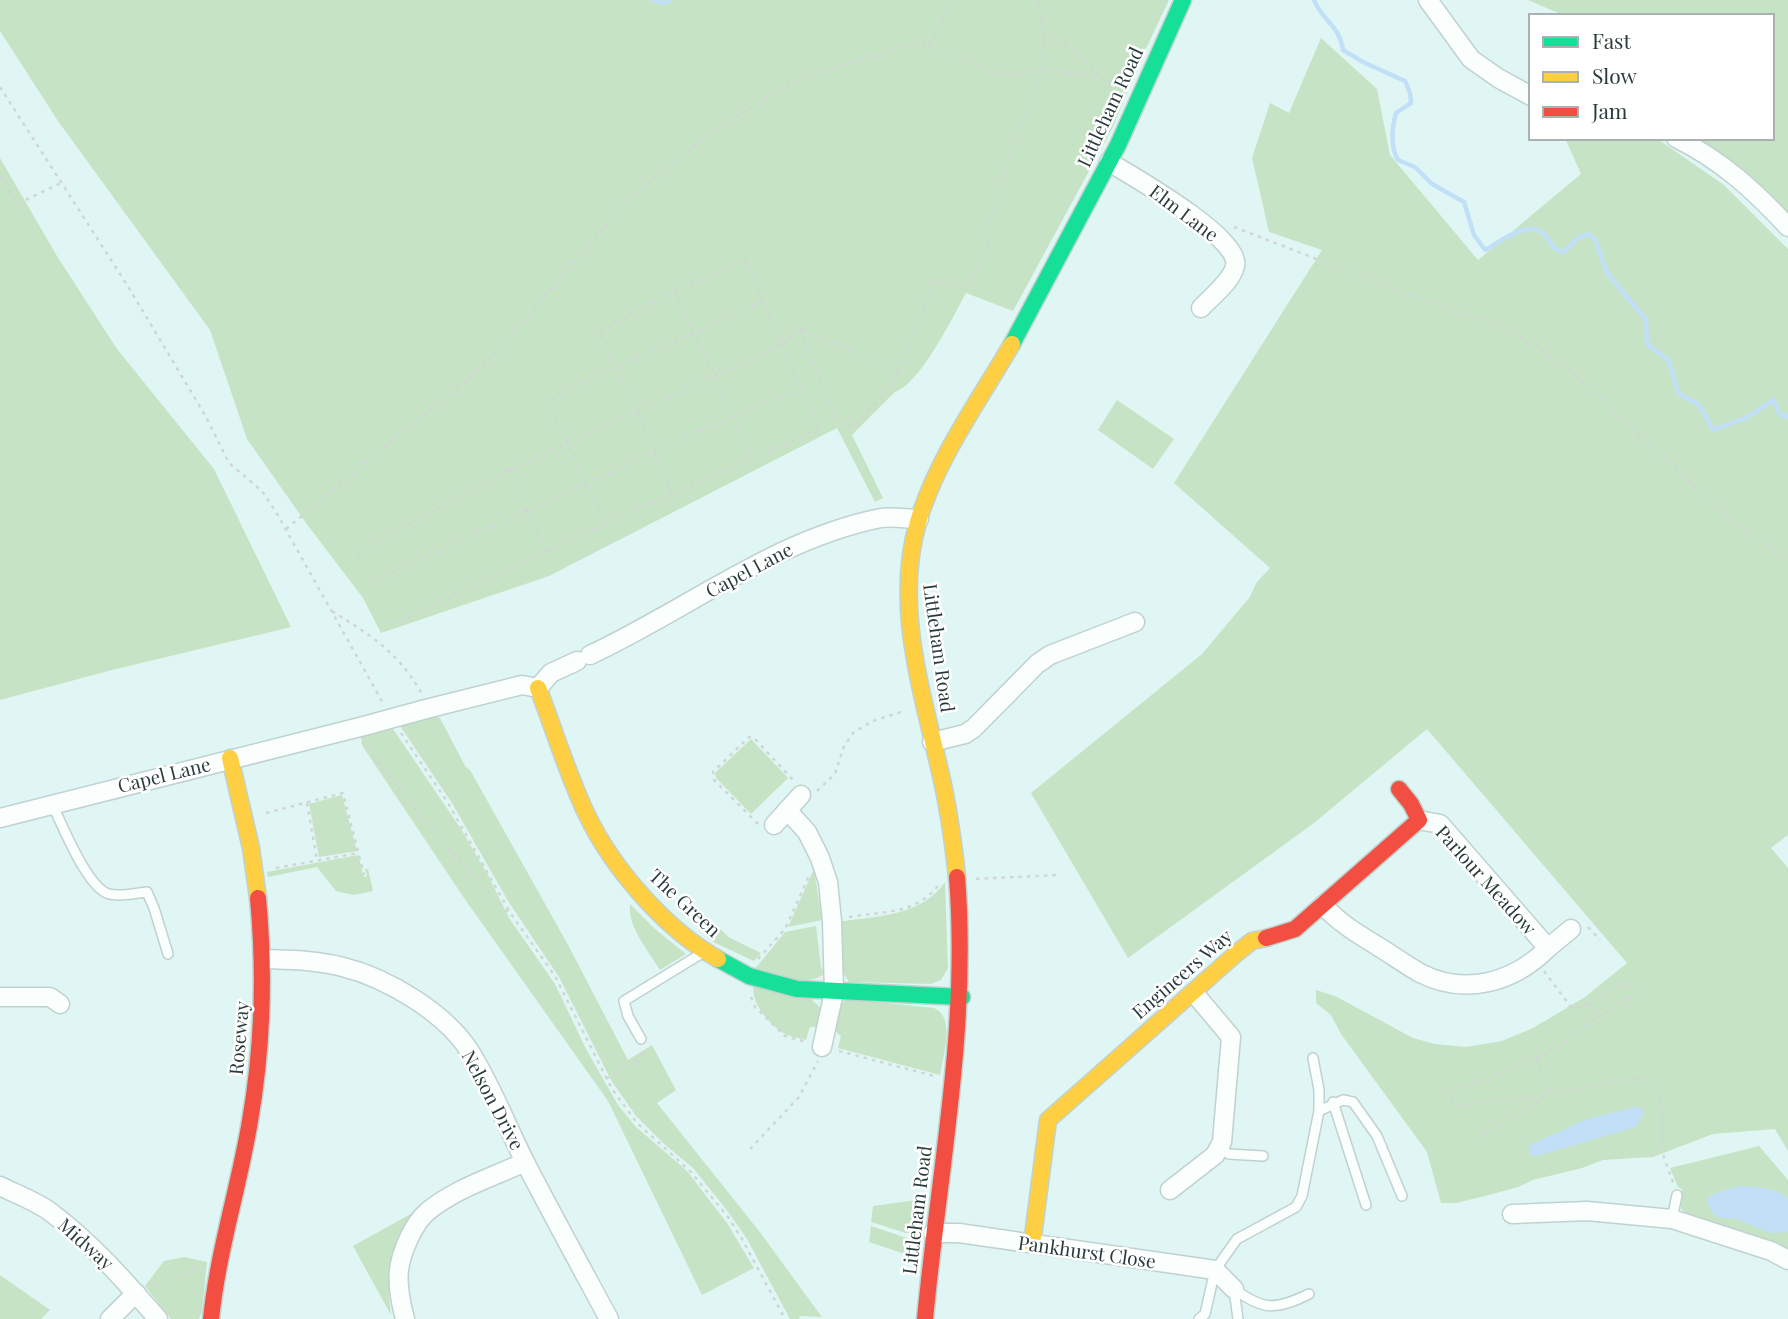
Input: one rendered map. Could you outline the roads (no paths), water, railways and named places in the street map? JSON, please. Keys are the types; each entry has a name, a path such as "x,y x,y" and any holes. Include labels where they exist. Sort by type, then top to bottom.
{"street":[{"name":"Littleham Road","path":"925,1319 962,997 957,879 945,795 913,640 908,590 912,549 919,519 954,442 1010,349 1109,162 1183,0"},
{"path":"1428,0 1471,58 1498,78 1529,95"},
{"path":"1679,140 1725,167 1763,200 1788,227"},
{"name":"Elm Lane","path":"1109,162 1173,201 1235,256 1233,271 1201,307"},
{"name":"Capel Lane","path":"0,818 522,685 538,688 551,673 625,639 801,542 884,517 919,519"},
{"path":"932,742 965,734 974,729 1049,655 1135,622"},
{"name":"The Green","path":"538,688 586,814 615,862 652,906 705,951 749,976 797,989 962,997"},
{"name":"Roseway","path":"211,1319 218,1264 242,1163 261,1058 264,958 256,873 246,819 230,758"},
{"path":"1398,789 1411,804 1419,820"},
{"path":"770,828 802,792"},
{"path":"786,810 807,832 828,882 834,992 822,1047"},
{"name":"Engineers Way","path":"1031,1244 1048,1120 1252,941 1291,932 1419,820"},
{"name":"Parlour Meadow","path":"1419,820 1440,824 1542,954"},
{"name":"Parlour Meadow","path":"1323,905 1335,920 1421,973 1451,984 1483,985 1521,971 1571,929"},
{"name":"Nelson Drive","path":"264,958 307,960 344,967 388,985 443,1019 468,1049 609,1319"},
{"path":"1170,1190 1220,1149 1229,1076 1231,1037 1194,993"},
{"path":"0,998 50,997 60,1004"},
{"path":"405,1319 400,1299 399,1270 426,1212 461,1191 525,1162"},
{"name":"Midway","path":"0,1186 47,1209 92,1247 158,1319"},
{"path":"1511,1214 1587,1211 1672,1219 1771,1251 1788,1260"},
{"name":"Pankhurst Close","path":"933,1233 959,1233 1215,1270"},
{"path":"1215,1270 1234,1289"},
{"path":"110,1319 138,1296"}],"lane":[{"path":"52,804 80,860 99,889 109,894 125,895 147,892 168,954"},
{"path":"642,1038 628,1016 624,1001 705,951"},
{"path":"1199,1319 1205,1314 1215,1270 1237,1239 1297,1207 1302,1196 1319,1111 1319,1090 1313,1058"},
{"path":"1319,1111 1333,1102 1353,1102 1377,1136 1402,1196"},
{"path":"1333,1102 1366,1205"},
{"path":"1220,1149 1229,1154 1262,1156"},
{"path":"1672,1219 1676,1190"},
{"path":"1234,1289 1263,1305 1284,1306 1309,1294"},
{"path":"1234,1289 1238,1319"}],"water":[{"path":"1635,1107 1642,1108 1644,1113 1636,1127 1537,1156 1532,1156 1529,1151 1530,1145 1587,1119"},
{"path":"1742,1186 1772,1190 1788,1199 1788,1232 1770,1233 1736,1219 1716,1217 1708,1205 1708,1197"}],"waterway":[{"path":"652,0 662,3 670,0"},
{"path":"1314,0 1338,34 1343,50 1405,81 1411,103 1396,113 1393,131 1395,155 1398,160 1415,167 1432,184 1464,202 1474,235 1485,250 1512,234 1529,229 1543,233 1554,247 1563,252 1580,237 1588,234 1595,239 1607,273 1646,320 1647,344 1669,361 1678,393 1699,405 1713,430 1746,418 1773,400 1781,416 1788,416"}]}
